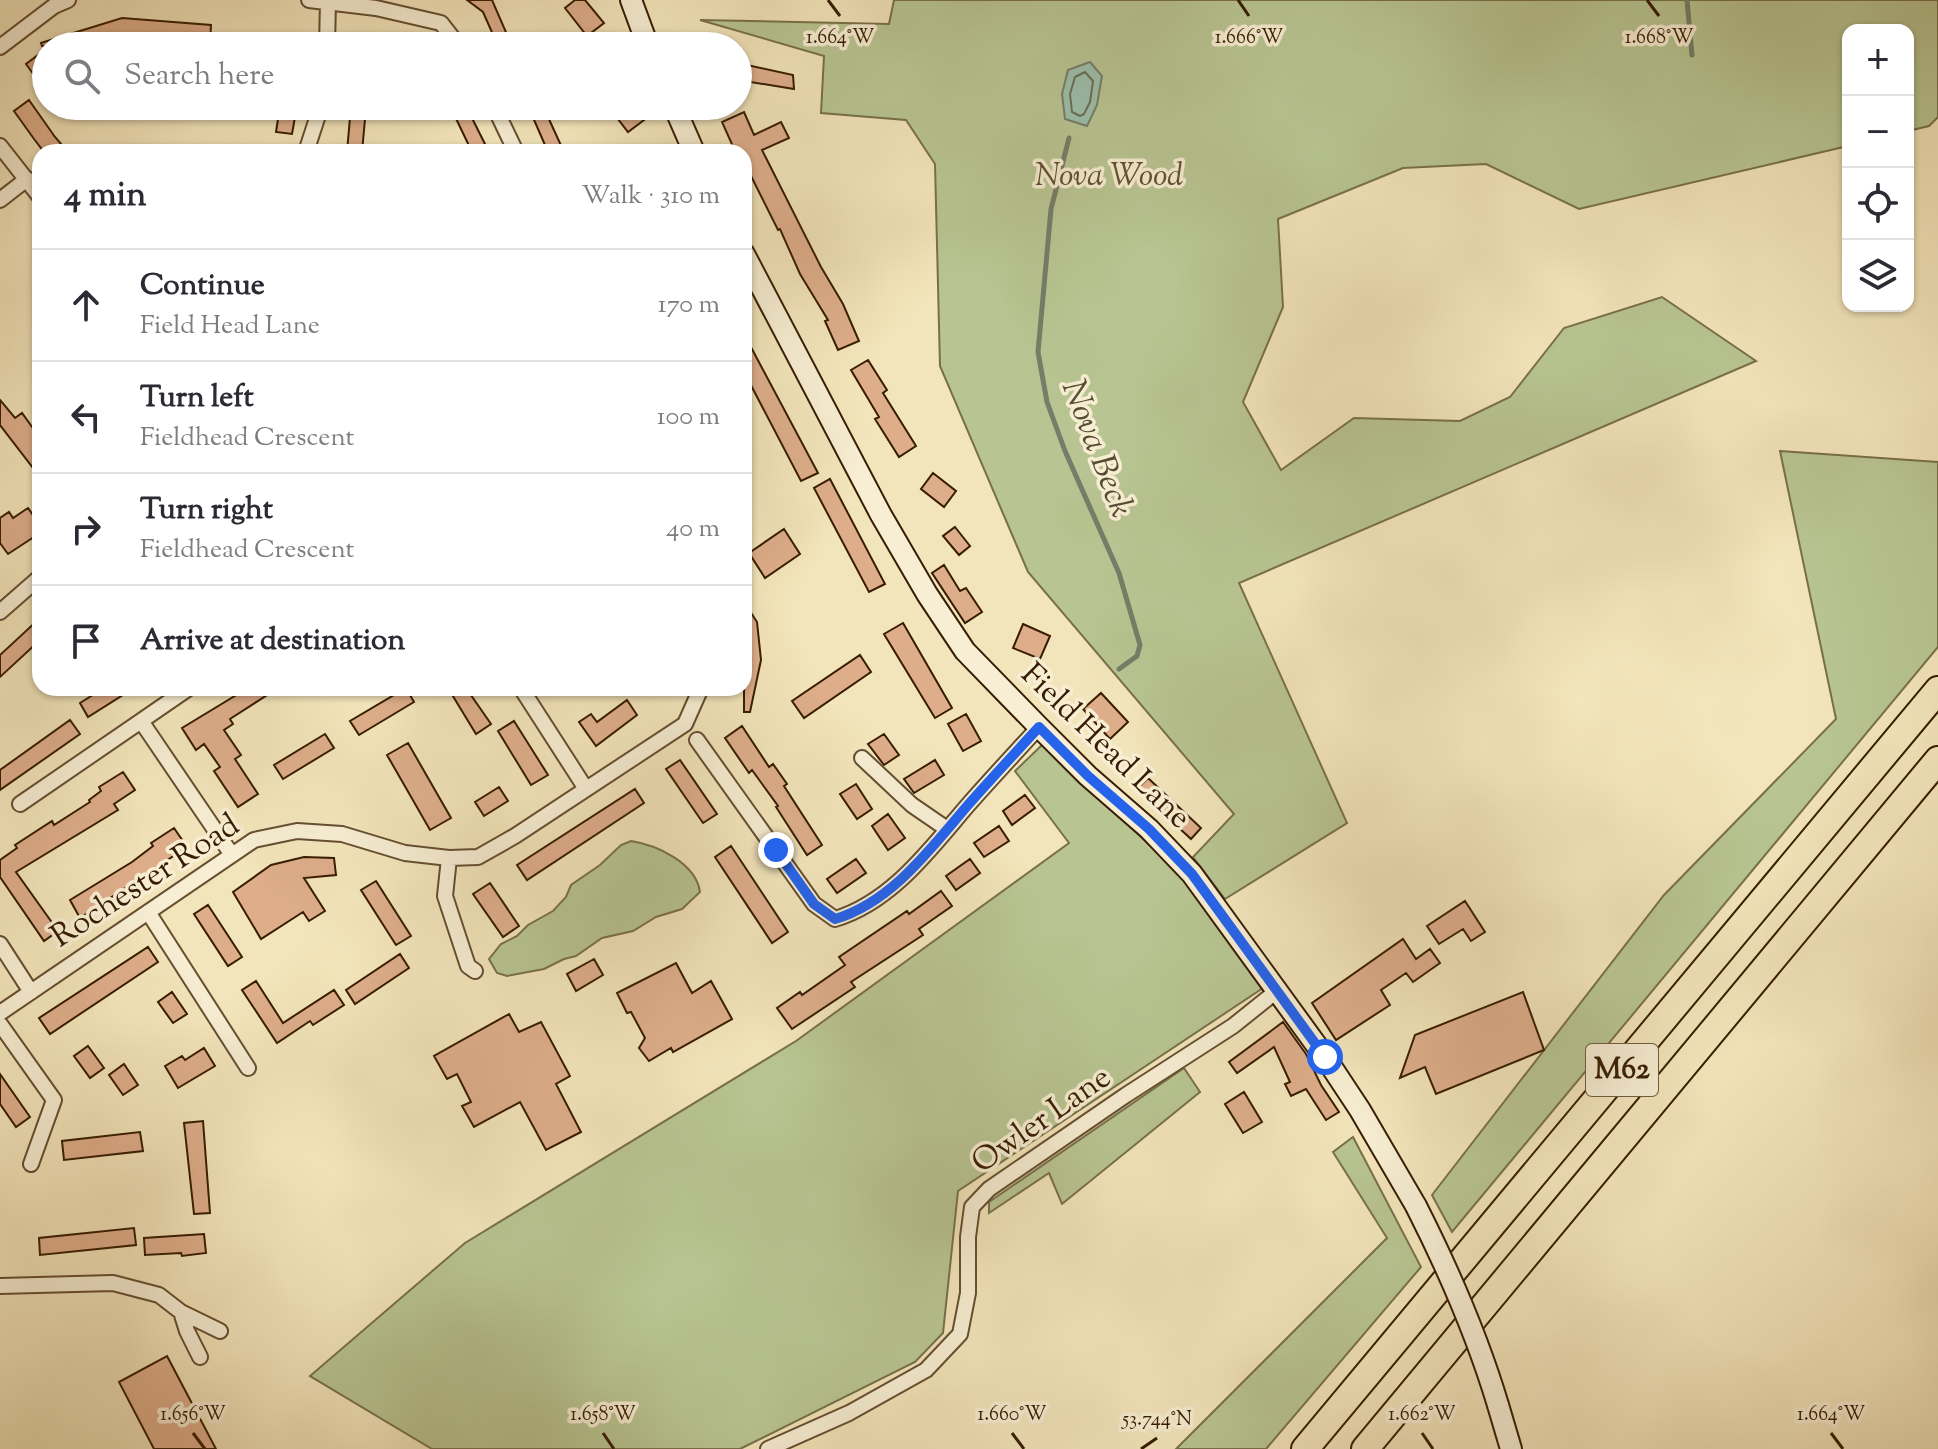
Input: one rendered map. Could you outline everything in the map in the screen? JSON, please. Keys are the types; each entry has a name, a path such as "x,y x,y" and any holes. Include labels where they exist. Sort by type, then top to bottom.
{"highway":[{"name":"M62","path":"1305,1449 1938,690"},
{"name":"M62","path":"1365,1449 1938,760"}],"main road":[{"path":"631,0 643,32"},
{"path":"680,120 689,144"},
{"name":"Field Head Lane","path":"752,269 881,515 965,651 1088,776 1149,829 1192,874 1278,990 1360,1110 1416,1206 1459,1292 1480,1344 1511,1449"}],"street":[{"path":"0,47 54,6 68,0"},
{"path":"309,0 376,8 441,23 448,32"},
{"path":"327,32 328,1"},
{"path":"309,144 316,120"},
{"path":"501,120 512,144"},
{"path":"0,146 32,186"},
{"path":"0,200 27,179"},
{"path":"0,612 32,584"},
{"path":"20,804 177,696"},
{"path":"526,696 586,789"},
{"name":"Rochester Road","path":"0,1013 254,840 297,831 342,834 405,853 449,858 478,857 685,724 697,696"},
{"path":"141,721 232,855"},
{"path":"697,740 814,904 835,919 856,912 883,895 926,853 1039,727"},
{"path":"862,758 912,805 947,829"},
{"path":"449,858 445,896 468,966 475,971"},
{"path":"148,912 248,1068"},
{"path":"0,944 31,992"},
{"name":"Owler Lane","path":"768,1449 849,1413 926,1370 960,1334 968,1293 968,1237 972,1207 989,1189 1233,1026 1278,990"},
{"path":"0,1024 54,1100 31,1164"},
{"path":"0,1286 113,1283 159,1295 181,1312 220,1331"},
{"path":"181,1312 200,1357"}],"green space":[{"name":"Nova Wood","path":"894,0 1938,0 1938,117 1929,126 1914,130 1914,24 1842,24 1842,147 1579,209 1486,164 1403,168 1278,219 1283,307 1243,402 1281,470 1354,418 1460,421 1510,397 1564,328 1662,297 1756,361 1239,583 1347,823 1225,899 1193,857 1234,814 1028,572 940,366 935,164 906,120 821,113 824,56 752,35 752,32 700,20 889,24"},
{"path":"1780,451 1938,462 1938,647 1452,1232 1432,1195 1664,895 1836,719"},
{"path":"1042,745 1183,876 1263,988 958,1191 943,1333 915,1362 740,1449 432,1449 310,1376 465,1243 796,1041 1069,843 1015,771"},
{"path":"631,841 674,857 691,872 700,892 682,909 656,917 633,931 602,938 576,956 544,969 507,976 497,973 489,959 501,944 553,911 566,897 571,885 600,865 621,845"},
{"path":"1184,1068 1200,1092 1062,1204 1049,1173 989,1213 989,1202"},
{"path":"1353,1137 1421,1267 1266,1449 1176,1449 1387,1238 1333,1152"}],"water":[{"path":"1090,62 1102,76 1097,105 1087,126 1065,119 1062,94 1068,70"}],"building":[{"path":"467,0 492,0 506,32 492,32 483,12"},
{"path":"575,0 585,0 604,23 592,32 584,32 565,8"},
{"path":"122,18 211,25 211,32 77,32"},
{"path":"752,66 793,75 794,89 752,82"},
{"path":"29,100 32,120 43,120 61,144 38,144 14,111"},
{"path":"278,120 294,120 292,134 276,132"},
{"path":"350,120 365,120 363,144 348,144"},
{"path":"457,120 473,120 485,144 468,144"},
{"path":"534,120 549,120 560,144 545,144"},
{"path":"619,120 644,120 628,132"},
{"path":"747,120 754,135 781,122 789,138 762,150 843,304 859,341 838,350 825,321 828,320 800,274 752,178 752,144 732,144 722,122"},
{"path":"752,349 818,473 801,481 752,387"},
{"path":"868,360 887,390 883,393 916,446 899,457 875,419 879,417 851,370"},
{"path":"0,400 15,418 22,413 32,427 32,467 0,425"},
{"path":"933,473 956,491 944,507 921,489"},
{"path":"830,479 885,584 869,592 814,488"},
{"path":"28,508 32,514 32,538 8,554 0,543 0,518 9,512 13,518"},
{"path":"955,527 970,546 959,555 943,536"},
{"path":"784,529 800,554 765,578 752,558 752,551"},
{"path":"944,565 960,591 966,588 982,612 965,623 932,573"},
{"path":"752,614 757,622 761,660 750,712 744,712 744,696 752,696"},
{"path":"903,623 952,708 935,718 884,634"},
{"path":"1023,624 1050,636 1040,659 1013,648"},
{"path":"32,625 32,647 0,677 0,655"},
{"path":"860,655 871,672 804,718 792,701"},
{"path":"1101,693 1128,722 1110,739 1083,709"},
{"path":"91,696 121,696 88,717 80,703"},
{"path":"235,696 266,696 230,719 233,724 224,730 241,755 235,759 258,794 238,807 214,771 220,767 204,744 196,750 182,728"},
{"path":"392,696 411,696 414,702 359,735 350,721"},
{"path":"453,696 472,696 491,724 476,734"},
{"path":"627,700 637,715 596,746 579,722 591,714 597,722"},
{"path":"966,714 981,741 963,751 948,724"},
{"path":"70,720 80,734 0,790 0,770"},
{"path":"514,721 548,775 531,785 498,731"},
{"path":"742,726 769,767 773,764 787,784 784,786 822,845 807,855 778,806 752,770 749,773 725,738"},
{"path":"325,734 334,748 283,779 274,765"},
{"path":"884,734 899,755 884,765 868,744"},
{"path":"408,743 451,818 430,830 387,755"},
{"path":"680,760 717,814 703,823 666,769"},
{"path":"935,760 944,775 914,793 904,779"},
{"path":"123,772 135,790 114,804 118,810 16,872 58,931 44,941 0,877 0,860 17,848 15,845 52,821 54,825 90,802 101,791 99,787"},
{"path":"1148,778 1201,828 1191,839 1137,789"},
{"path":"856,784 872,809 857,819 840,794"},
{"path":"499,787 508,801 484,816 475,802"},
{"path":"635,789 644,803 527,880 517,865"},
{"path":"1025,795 1035,808 1012,825 1003,811"},
{"path":"888,814 905,838 888,850 872,826"},
{"path":"999,826 1009,841 984,857 974,843"},
{"path":"174,828 187,847 80,918 70,900 132,862 153,846 151,843"},
{"path":"731,846 788,932 772,943 715,857"},
{"path":"304,857 334,858 336,875 304,878 325,911 309,921 303,912 261,939 233,892 271,865"},
{"path":"856,859 866,873 837,893 827,879"},
{"path":"970,859 980,873 956,890 946,876"},
{"path":"376,881 411,936 396,945 361,890"},
{"path":"490,883 519,926 503,937 473,894"},
{"path":"941,891 952,906 919,929 923,935 851,982 855,987 792,1029 777,1008 845,965 839,957"},
{"path":"1465,901 1485,932 1471,941 1463,929 1439,944 1427,926"},
{"path":"208,905 242,957 228,966 194,914"},
{"path":"1403,939 1416,959 1430,949 1440,963 1413,982 1406,973 1381,990 1390,1005 1336,1040 1312,1003"},
{"path":"148,947 158,962 50,1034 39,1018"},
{"path":"400,954 409,968 355,1004 346,990"},
{"path":"594,959 603,975 576,991 567,974"},
{"path":"676,963 692,993 711,981 732,1019 673,1052 671,1048 649,1061 639,1048 645,1038 617,993"},
{"path":"256,981 283,1023 334,990 344,1005 313,1025 310,1021 277,1043 242,990"},
{"path":"172,992 187,1014 173,1023 158,1002"},
{"path":"1523,992 1544,1050 1436,1094 1425,1067 1400,1078 1415,1035"},
{"path":"509,1014 519,1032 541,1022 570,1076 556,1084 581,1132 546,1150 520,1102 474,1127 462,1106 471,1102 457,1074 447,1079 434,1056"},
{"path":"1283,1022 1306,1054 1339,1112 1326,1120 1306,1089 1291,1096 1285,1084 1290,1082 1274,1047 1237,1073 1229,1062"},
{"path":"88,1046 104,1068 90,1078 74,1056"},
{"path":"204,1048 215,1066 178,1088 165,1066 182,1056 185,1060"},
{"path":"124,1064 138,1085 123,1095 109,1075"},
{"path":"0,1074 30,1117 16,1127 0,1104"},
{"path":"1244,1092 1262,1122 1243,1133 1225,1104"},
{"path":"203,1121 210,1213 194,1214 184,1123"},
{"path":"140,1132 143,1151 64,1160 62,1141"},
{"path":"134,1228 136,1245 40,1255 39,1238"},
{"path":"204,1234 206,1253 145,1255 144,1238"},
{"path":"167,1356 216,1449 154,1449 119,1382"}],"waterway":[{"path":"1687,0 1692,55"},
{"name":"Nova Beck","path":"1069,138 1051,209 1038,352 1047,402 1065,451 1119,573 1140,645 1137,656 1119,669"}],"route":[{"path":"776,850 814,904 835,919 856,912 883,895 926,853 1039,727 1088,776 1149,829 1192,874 1325,1057"}]}
